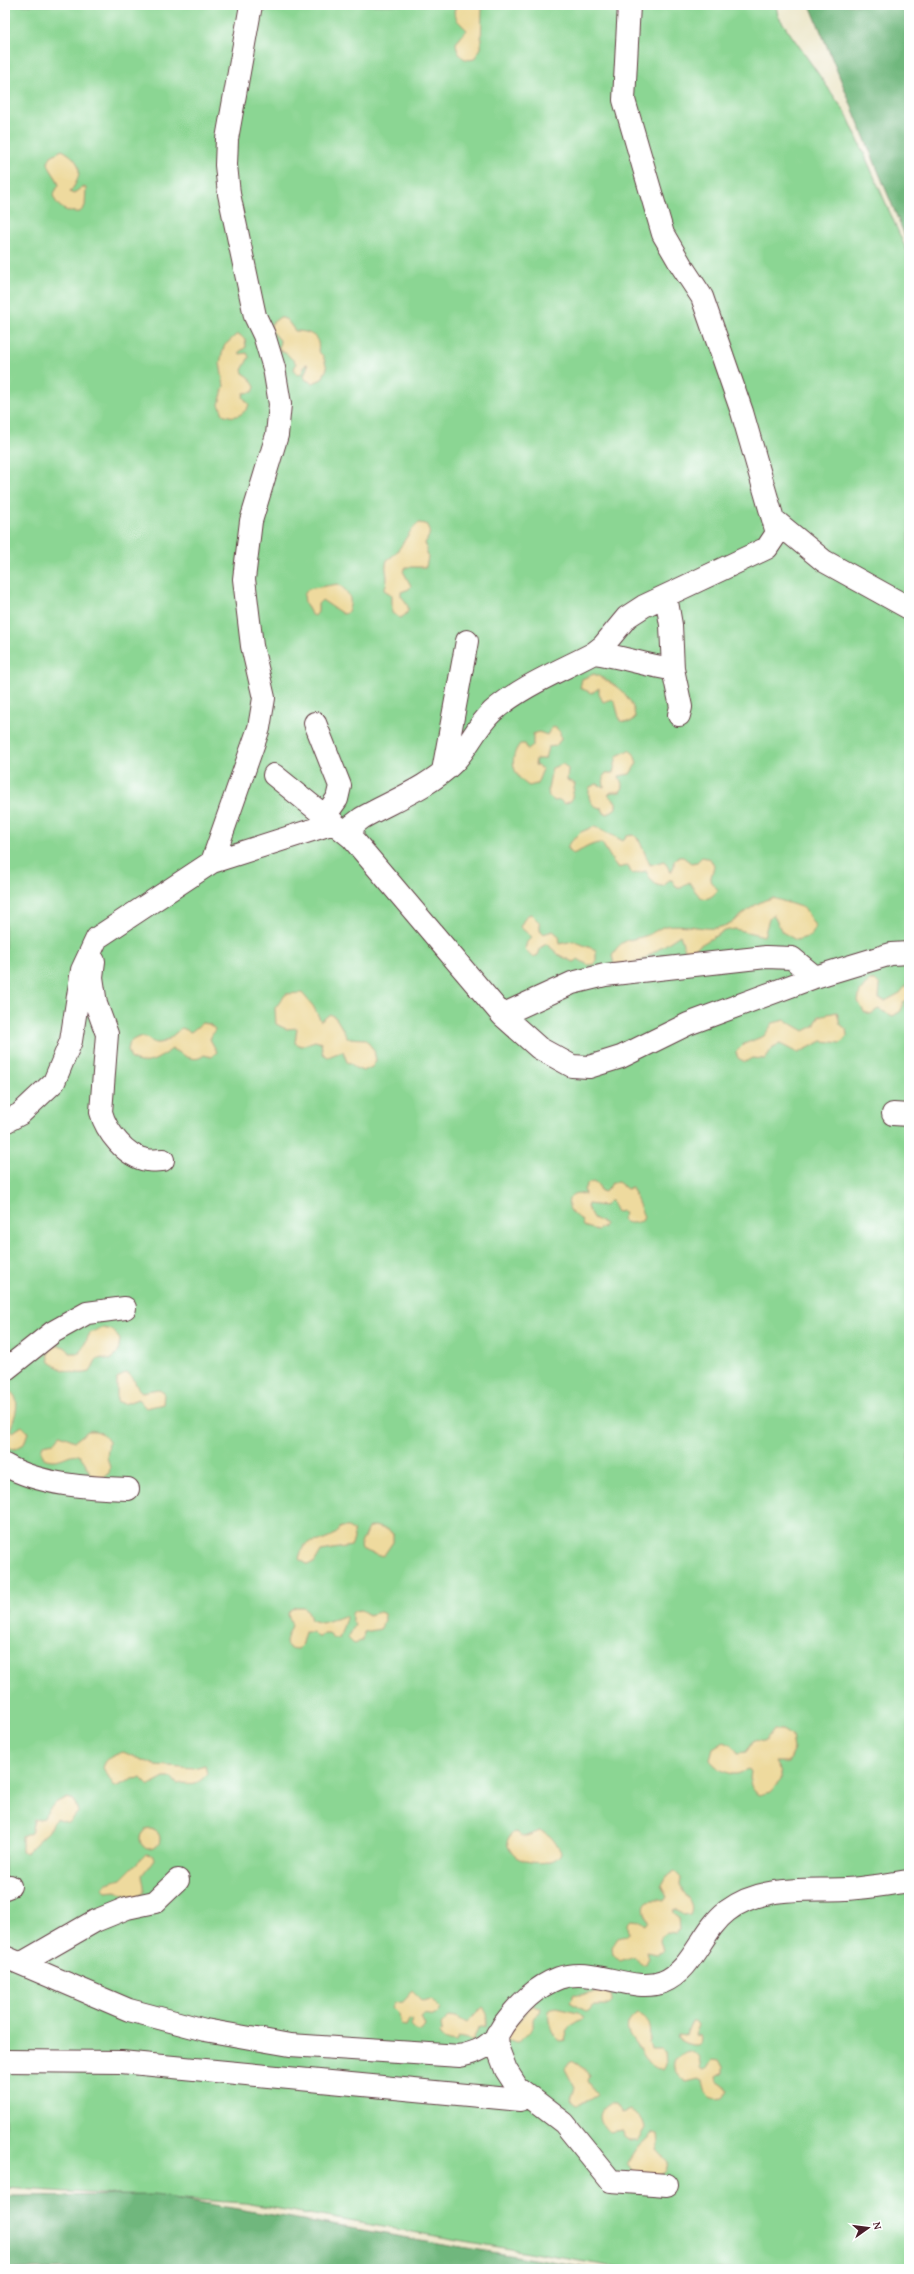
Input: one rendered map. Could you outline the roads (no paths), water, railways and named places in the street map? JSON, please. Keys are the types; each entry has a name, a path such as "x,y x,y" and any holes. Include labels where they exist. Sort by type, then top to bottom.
{"lane":[{"path":"212,862 259,728 264,698 252,646 244,579 251,521 277,435 280,404 274,368 264,335 255,316 229,194 226,165 227,139 251,5"},
{"path":"352,838 353,825 362,818 443,771 454,762 479,725 492,712 520,692 594,653 603,646 627,617 666,596 767,548 777,532 742,412 702,297 663,234 624,100 629,5"},
{"path":"773,519 824,561 909,608"},
{"path":"666,596 672,633 673,668 682,707 679,715"},
{"path":"443,771 467,641"},
{"path":"594,653 609,654 655,667 673,668"},
{"path":"315,723 340,786 330,820"},
{"path":"274,775 352,838 502,1015 539,1048 572,1066 589,1066 621,1058 688,1024 815,977 891,954 909,953"},
{"path":"5,1122 20,1114 54,1082 71,1041 82,970 97,938 212,862 330,820"},
{"path":"97,938 92,977 96,1004 107,1034 101,1112 104,1124 124,1147 137,1156 146,1160 163,1160"},
{"path":"502,1015 572,983 605,975 766,957 792,958 815,977"},
{"path":"5,1370 53,1332 86,1313 124,1308"},
{"path":"5,1465 18,1472 84,1488 128,1489"},
{"path":"14,1960 94,1920 127,1908 155,1902 178,1880"},
{"path":"14,1960 129,2010 205,2030 290,2045 460,2056 477,2052 492,2043 497,2034 525,1998 560,1978 586,1975 646,1985 663,1982 680,1972 711,1926 727,1911 750,1897 773,1892 849,1889 909,1881"},
{"path":"497,2034 498,2050 506,2070 517,2087 528,2097 538,2101 564,2123 611,2181 667,2185"},
{"path":"5,2061 121,2062 520,2100 528,2097"}]}
